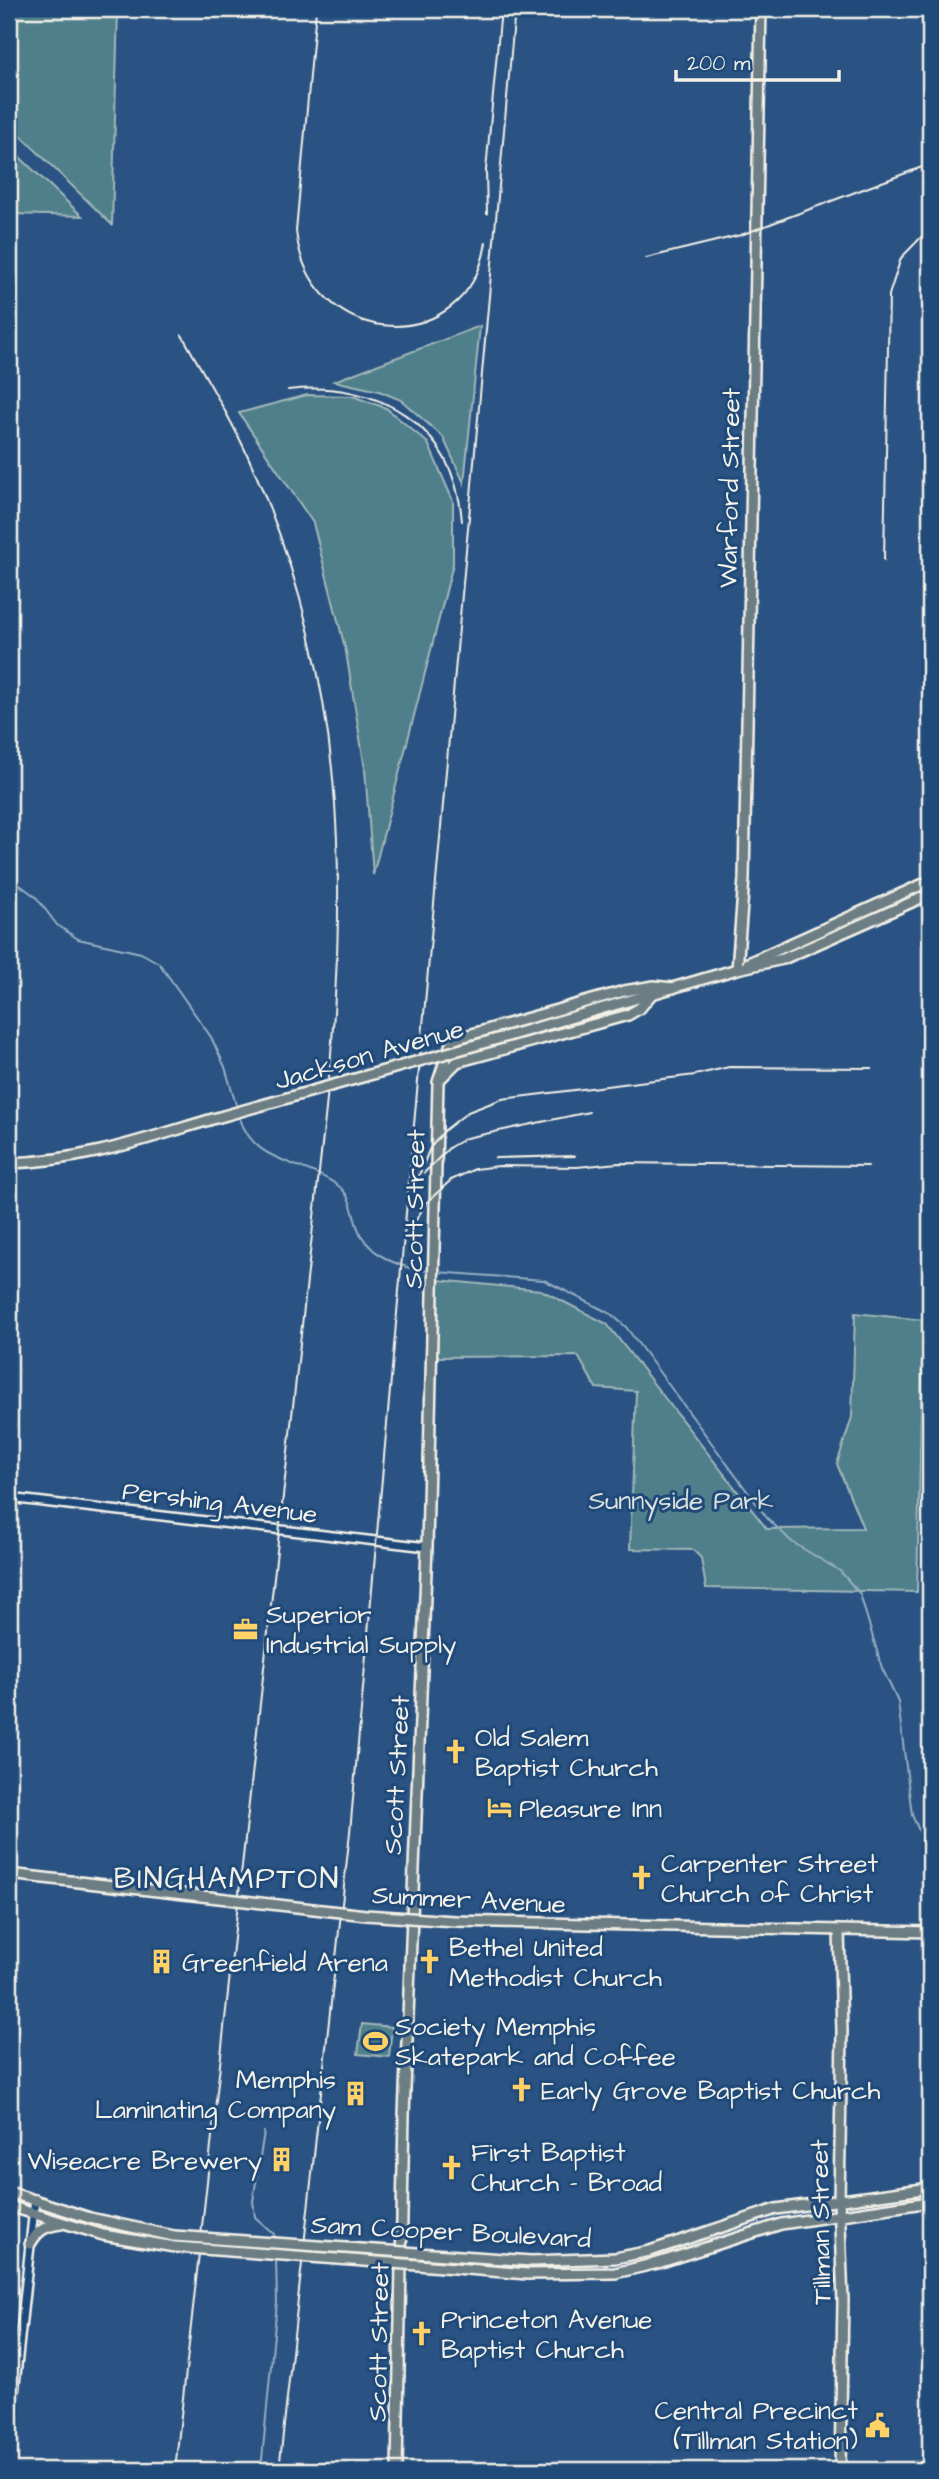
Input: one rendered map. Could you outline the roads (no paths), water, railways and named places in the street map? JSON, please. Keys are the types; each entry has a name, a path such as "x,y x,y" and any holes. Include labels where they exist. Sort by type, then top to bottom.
{"main road":[{"name":"Warford Street","path":"737,969 744,879 761,9"},
{"name":"Jackson Avenue","path":"737,969 930,881"},
{"name":"Jackson Avenue","path":"9,1163 52,1162 91,1155 737,969 783,959 930,894"},
{"name":"Scott Street","path":"397,2470 404,2115 427,1547 438,1082 450,1046 458,1038 624,991 654,986 673,988"},
{"path":"438,1082 450,1065 457,1062 628,1015 640,1008 650,996"},
{"name":"Summer Avenue","path":"9,1874 366,1915 454,1921 930,1932"},
{"name":"Tillman Street","path":"839,1931 842,2031 839,2201 843,2322 840,2470"},
{"name":"Sam Cooper Boulevard","path":"9,2192 90,2218 174,2236 531,2261 615,2258 650,2251 776,2209 930,2188"},
{"name":"Sam Cooper Boulevard","path":"9,2207 140,2244 527,2274 615,2273 658,2263 748,2232 840,2214 930,2202"},
{"path":"30,2244 37,2232 47,2226 66,2224"}],"street":[{"name":"Pershing Avenue","path":"9,1498 427,1547"},
{"path":"9,2440 35,2199"}],"waterway":[{"path":"9,877 36,897 57,925 78,939 141,953 159,963 211,1037 225,1067 237,1108"},
{"path":"239,1116 255,1144 279,1159 322,1176 342,1189 350,1201 361,1235 374,1250 400,1265 430,1271"},
{"path":"436,1272 544,1280 611,1314 626,1327 767,1518 792,1542 840,1571 860,1594 882,1668 898,1702 912,1815 930,1855"},
{"path":"264,2132 253,2201 255,2217 274,2234 275,2239"},
{"path":"261,2470 277,2302 276,2259"}],"railway":[{"path":"316,9 296,231 307,271 329,300 357,319 390,326 422,322 451,307 473,280 486,242"},
{"path":"487,214 486,170 501,9"},
{"path":"279,2470 350,1832 515,9"},
{"path":"646,258 741,235 930,164"},
{"path":"884,560 889,295 901,258 930,228"},
{"path":"175,2470 326,1109 337,940 338,859 333,779 323,700 306,621 282,541 250,461 182,335"},
{"path":"288,390 321,389 352,393 381,401 406,415 427,434 444,458 456,487 462,521"},
{"path":"415,1185 430,1148 445,1130 468,1112 502,1099 695,1075 729,1067 872,1068"},
{"path":"424,1173 450,1147 466,1138 589,1112"},
{"path":"495,1158 575,1156"},
{"path":"412,1227 426,1203 451,1180 475,1169 499,1166 577,1167 618,1163 868,1166"}],"place":[{"name":"Superior Industrial Supply","path":"246,1629"},
{"name":"Old Salem Baptist Church","path":"455,1752"},
{"name":"Pleasure Inn","path":"499,1808"},
{"name":"Carpenter Street Church of Christ","path":"641,1878"},
{"name":"Greenfield Arena","path":"162,1962"},
{"name":"Bethel United Methodist Church","path":"429,1962"},
{"name":"Society Memphis Skatepark and Coffee","path":"375,2041"},
{"name":"Early Grove Baptist Church","path":"521,2090"},
{"name":"Memphis Laminating Company","path":"356,2094"},
{"name":"Wiseacre Brewery","path":"282,2160"},
{"name":"First Baptist Church - Broad","path":"451,2167"},
{"name":"Princeton Avenue Baptist Church","path":"421,2334"},
{"name":"Central Precinct (Tillman Station)","path":"878,2425"}],"district":[{"name":"BINGHAMPTON","path":"227,1878"}],"park label":[{"name":"Sunnyside Park","path":"681,1500"}]}
